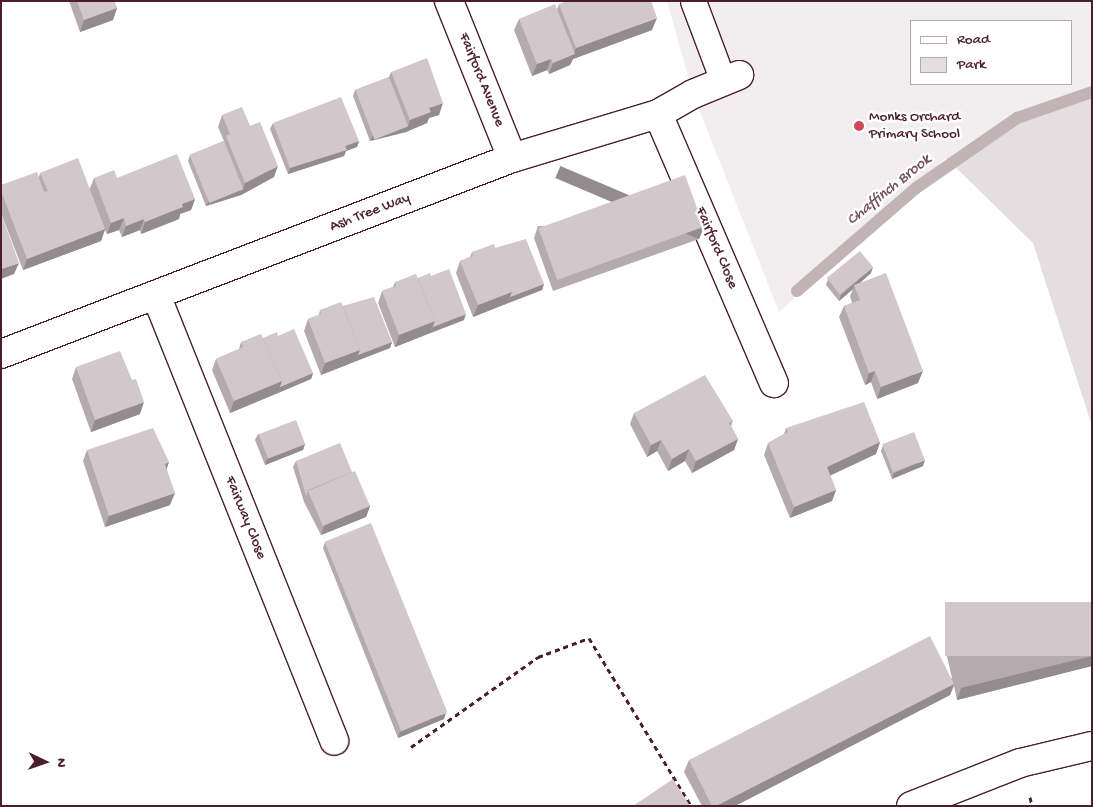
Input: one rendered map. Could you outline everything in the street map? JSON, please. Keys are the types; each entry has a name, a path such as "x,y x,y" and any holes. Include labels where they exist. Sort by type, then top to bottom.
{"street":[{"name":"Fairford Avenue","path":"449,1 512,158"},
{"name":"Ash Tree Way","path":"1,354 512,158 658,114 731,78"},
{"name":"Fairford Close","path":"658,114 774,383"},
{"name":"Fairway Close","path":"156,295 334,741"},
{"path":"911,806 1020,763 1092,746"}],"lane":[{"path":"692,1 731,78"}],"path":[{"path":"412,747 538,657 589,638 690,806"}],"shaded area":[{"name":"Monks Orchard Primary School","path":"667,1 1092,1 1092,87 946,158 779,312 693,94"}],"green space":[{"path":"1092,87 1092,426 1033,243 946,158"}],"building":[{"path":"77,1 114,1 117,8 84,20"},
{"path":"567,1 651,1 657,18 576,48 559,4"},
{"path":"555,4 575,54 553,63 551,59 537,64 519,19"},
{"path":"427,58 443,103 429,108 431,112 410,120 391,72"},
{"path":"389,77 408,126 374,139 355,90"},
{"path":"341,97 359,141 345,146 347,150 290,168 273,123"},
{"path":"242,107 250,126 260,122 278,166 245,183 226,136 230,134 222,115"},
{"path":"224,141 243,189 209,203 190,155"},
{"path":"177,154 195,199 182,204 183,207 145,222 144,219 126,226 124,218 111,223 94,178 114,170 117,178"},
{"path":"78,158 105,229 27,259 1,191 1,185 37,172 44,192 48,191 40,173"},
{"path":"685,175 704,227 557,280 538,228"},
{"path":"1,213 19,263 1,269"},
{"path":"526,239 544,284 510,297 512,292 495,248"},
{"path":"494,244 512,292 478,305 460,261 473,256 472,252"},
{"path":"860,251 873,267 840,294 827,278"},
{"path":"449,269 466,314 433,327 435,321 418,278 430,273 431,276"},
{"path":"886,273 923,371 881,387 875,371 869,373 844,306 860,300 854,285"},
{"path":"416,274 435,321 399,335 382,291 396,286 395,282"},
{"path":"374,297 392,342 358,355 360,350 343,306"},
{"path":"341,302 360,350 325,363 308,319 321,314 320,310"},
{"path":"294,329 313,373 280,387 282,381 263,338 277,332 278,336"},
{"path":"261,334 282,381 234,401 216,359 243,347 241,342"},
{"path":"120,351 132,380 136,379 144,402 95,420 76,367"},
{"path":"705,375 733,421 729,423 738,439 696,461 689,449 672,459 661,440 651,445 634,413"},
{"path":"864,402 880,442 827,467 836,490 794,507 768,443 788,432 786,428"},
{"path":"296,420 305,444 268,459 259,434"},
{"path":"153,428 169,462 165,464 175,493 109,516 87,450"},
{"path":"914,432 925,460 893,472 882,444"},
{"path":"340,443 352,472 308,490 306,496 296,461"},
{"path":"355,471 370,506 323,526 308,491"},
{"path":"371,523 447,712 401,731 325,542"},
{"path":"945,602 1092,602 1092,656 945,656"},
{"path":"930,636 954,684 716,806 712,806 689,760"},
{"path":"673,779 690,806 633,806"}],"waterway":[{"name":"Chaffinch Brook","path":"797,291 916,188 1017,118 1092,92"}],"place":[{"name":"Monks Orchard Primary School","path":"859,126"}]}
